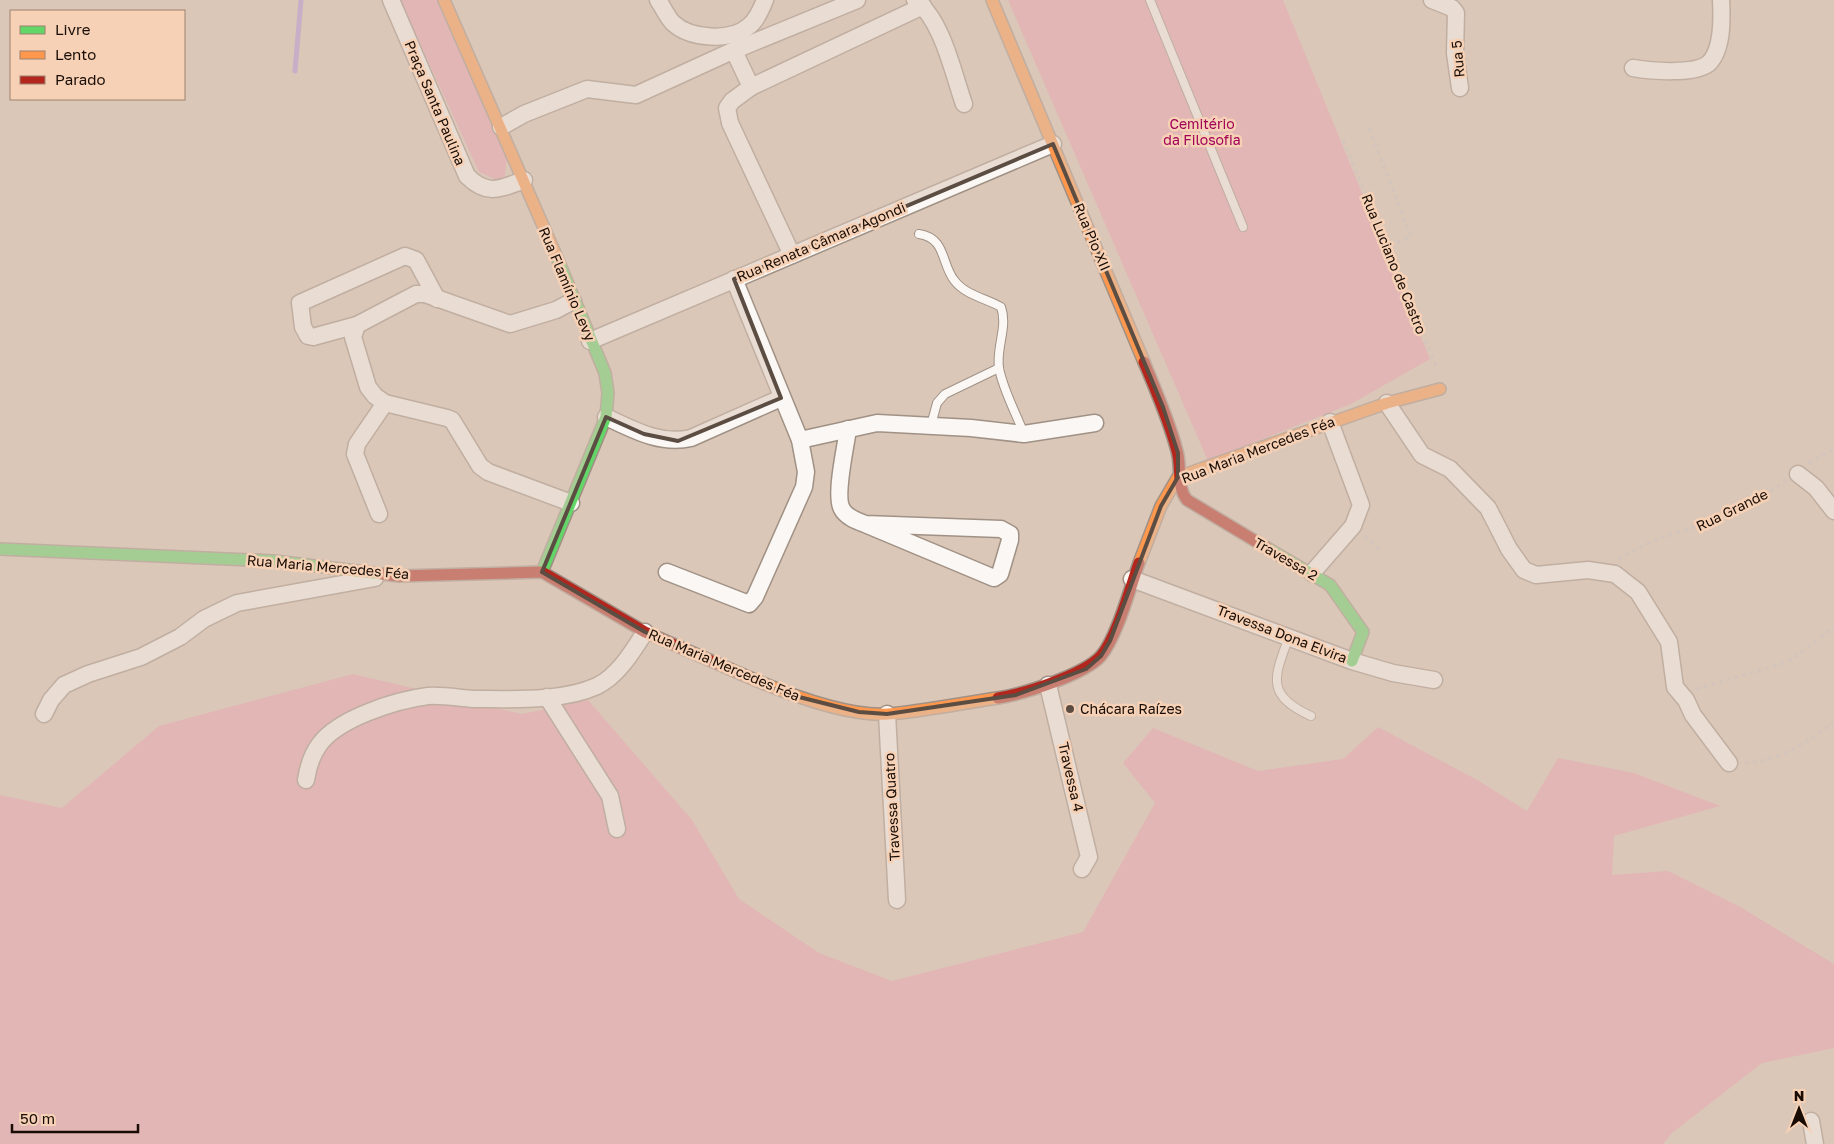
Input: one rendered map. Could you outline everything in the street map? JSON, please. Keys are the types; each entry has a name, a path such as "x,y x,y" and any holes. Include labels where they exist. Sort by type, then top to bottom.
{"street":[{"name":"Praça Santa Paulina","path":"391,0 467,176 477,186 490,189 498,189 524,180"},
{"name":"Rua Flamínio Levy","path":"444,0 501,126 573,301 605,373 608,392 606,417 542,572"},
{"path":"658,0 673,23 688,32 726,36 740,32 750,26 765,0"},
{"path":"501,126 539,107 587,89 636,95 734,51 857,0"},
{"name":"Rua Pio XII","path":"992,0 1163,407 1178,453 1178,478"},
{"name":"Rua 5","path":"1432,0 1452,8 1456,12 1455,53 1460,88"},
{"path":"1633,68 1674,71 1695,69 1707,65 1715,52 1719,35 1721,0"},
{"path":"792,255 730,124 728,108 732,101 751,87 919,3 933,18 964,104"},
{"path":"734,51 751,87"},
{"name":"Rua Renata Câmara Agondi","path":"590,340 1053,144"},
{"path":"437,299 416,260 405,256 300,303 303,327 308,336 313,337 357,325 416,294 437,299 510,324 538,316 573,301"},
{"path":"667,572 749,604 755,597 804,487 806,472 800,440 781,398 734,279"},
{"path":"357,325 353,337 368,387 375,396 385,403 452,420 480,466 488,472 571,503"},
{"name":"Rua Maria Mercedes Féa","path":"0,550 274,561 399,576 483,572 542,572 644,632 787,694 859,712 887,714 1016,695 1048,685 1086,669 1101,656 1110,641 1161,506 1178,478 1330,422 1387,403 1440,389"},
{"path":"606,417 665,441 678,441 690,438 781,398"},
{"path":"379,514 355,454 357,444 385,403"},
{"path":"1387,403 1422,455 1450,469 1488,508 1509,549 1524,570 1536,575 1592,570 1615,574 1638,592 1669,642 1675,687 1729,763"},
{"path":"1312,573 1353,526 1361,505 1330,422"},
{"path":"800,440 877,423 931,425 1024,434 1095,423"},
{"path":"848,429 839,495 841,508 851,518 865,524 994,578 1000,574 1010,540 1010,534 1001,529 865,524"},
{"path":"1798,474 1816,488 1834,511"},
{"name":"Travessa 2","path":"1178,478 1181,492 1195,506 1312,573 1337,592 1362,628 1362,638 1352,661"},
{"path":"44,714 64,685 88,674 141,657 180,637 204,619 237,603 271,595 399,576"},
{"name":"Travessa Dona Elvira","path":"1132,579 1352,661 1393,673 1434,680"},
{"path":"306,780 308,766 320,743 347,722 377,708 429,696 524,699 548,697 598,685 628,657 644,632"},
{"name":"Travessa 4","path":"1048,685 1089,857 1082,869"},
{"path":"548,697 610,796 617,829"},
{"name":"Travessa Quatro","path":"887,714 897,900"},
{"path":"1811,1121 1815,1144"}],"lane":[{"path":"1150,0 1243,227"},
{"path":"919,234 930,235 937,242 953,278 962,290 1001,307 1005,318 999,348 999,368 1024,434"},
{"path":"931,425 937,403 944,394 999,368"},
{"path":"1289,637 1276,673 1280,695 1286,702 1310,716"}],"path":[{"path":"1369,128 1411,237 1388,246"},
{"name":"Rua Luciano de Castro","path":"1343,140 1439,373 1440,389"},
{"name":"Rua Grande","path":"1592,570 1652,541 1722,518 1746,503 1766,495 1798,474 1811,460 1834,449"},
{"path":"1353,526 1382,551"},
{"path":"1678,692 1788,662 1834,627"},
{"path":"1729,763 1751,763 1777,755 1799,745 1834,722"}],"highlighted area":[{"path":"1053,144 1163,407 1178,453 1178,477 1161,506 1110,641 1101,656 1086,669 1016,695 887,714 859,712 787,694 645,632 542,572 606,417 644,434 678,441 781,398 734,279"}],"green space":[{"path":"400,0 442,0 507,157 504,183 479,172"},
{"name":"Cemitério da Filosofia","path":"1008,0 1283,0 1430,359 1351,404 1208,461"},
{"path":"353,674 522,714 588,700 692,820 739,899 819,953 892,981 1083,932 1155,803 1123,763 1153,728 1258,771 1343,759 1378,727 1479,781 1527,811 1558,758 1634,773 1720,806 1614,836 1612,875 1668,871 1742,908 1834,964 1834,1048 1762,1063 1672,1133 1663,1144 0,1144 0,795 62,808 159,726"}],"waterway":[{"path":"295,71 301,0"}],"traffic: fast":[{"path":"542,572 606,417 608,393 605,373 555,253"},
{"path":"1267,548 1330,585 1363,632 1352,661"},
{"path":"0,549 274,561 382,574"}],"traffic: slow":[{"path":"444,0 555,253"},
{"path":"992,0 1144,362"},
{"path":"1139,563 1161,506 1178,477 1387,403 1440,389"},
{"path":"741,674 813,702 871,714 916,711 998,698"}],"traffic: jam":[{"path":"1144,362 1174,439 1178,457 1180,483 1187,500 1267,548"},
{"path":"998,698 1037,688 1068,677 1093,663 1101,656 1118,625 1139,563"},
{"path":"382,574 399,576 542,572 645,632 741,674"}],"place":[{"name":"Chácara Raízes","path":"1070,709"}]}
